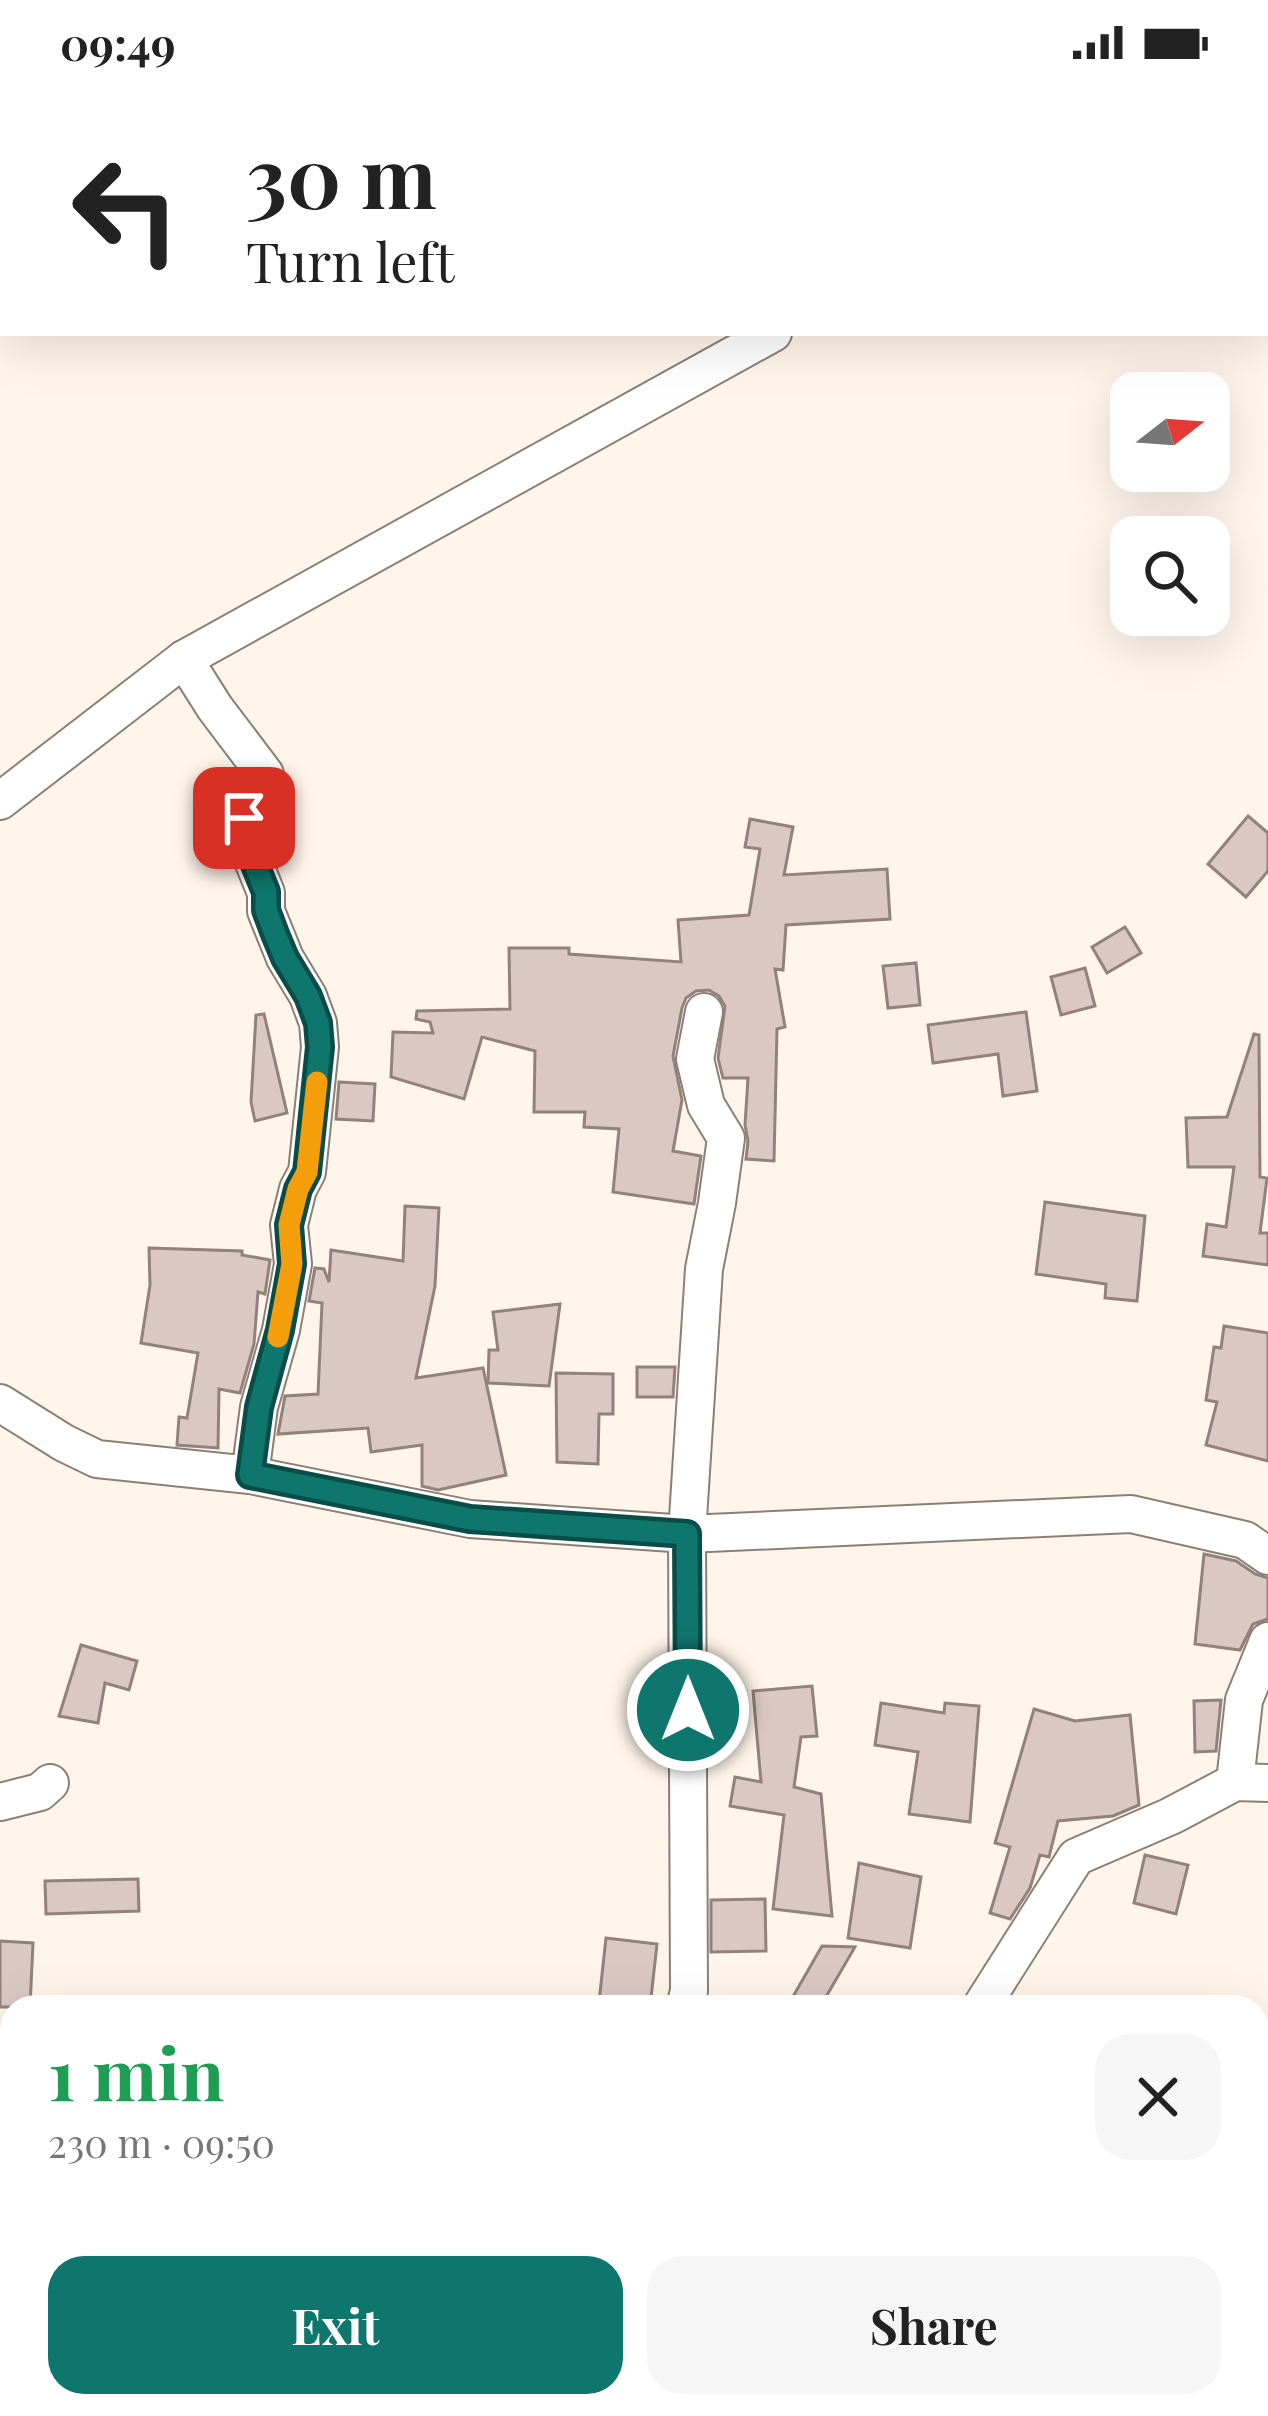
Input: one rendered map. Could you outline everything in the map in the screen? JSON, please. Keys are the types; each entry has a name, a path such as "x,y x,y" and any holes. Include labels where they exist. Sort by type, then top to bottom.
{"street":[{"path":"0,801 184,659 768,336"},
{"path":"184,659 268,782 240,828 266,892 266,910 285,958 318,1023 320,1047 307,1172 289,1225 292,1264 259,1407 250,1475"},
{"path":"688,1995 687,1534 704,1269 726,1138 706,1105 695,1059 704,1012"},
{"path":"0,1403 98,1459 250,1475 470,1519 687,1534 1131,1514 1244,1540 1268,1556"},
{"path":"989,1995 1076,1857 1252,1783 1244,1700 1268,1641"},
{"path":"0,1802 40,1792 50,1783"}],"building":[{"path":"1248,816 1268,833 1268,871 1246,897 1208,864"},
{"path":"750,819 793,827 784,875 887,869 890,919 786,925 783,970 775,969 785,1027 777,1029 774,1161 746,1159 748,1078 723,1078 718,1058 725,1006 709,990 686,998 673,1056 682,1100 673,1151 701,1156 694,1204 613,1192 619,1129 584,1127 585,1112 534,1112 535,1051 482,1037 464,1099 391,1077 393,1032 433,1033 430,1022 416,1019 417,1011 510,1009 509,948 569,948 569,954 681,962 678,920 749,915 760,849 745,847"},
{"path":"1125,927 1141,953 1107,973 1092,947"},
{"path":"916,963 920,1005 888,1008 883,966"},
{"path":"1085,968 1095,1006 1061,1015 1051,977"},
{"path":"1026,1012 1037,1091 1003,1096 998,1054 933,1063 928,1025"},
{"path":"264,1014 287,1113 255,1121 251,1102 256,1015"},
{"path":"1254,1034 1259,1035 1260,1177 1267,1178 1260,1233 1268,1233 1268,1265 1203,1256 1207,1224 1226,1227 1234,1167 1188,1167 1186,1118 1227,1117"},
{"path":"339,1082 375,1084 373,1121 336,1119"},
{"path":"1045,1202 1145,1216 1137,1301 1105,1298 1106,1284 1036,1274"},
{"path":"405,1206 439,1208 435,1286 416,1378 483,1368 506,1475 438,1490 422,1486 422,1445 371,1452 368,1428 278,1434 285,1396 318,1394 322,1303 309,1301 315,1268 324,1269 329,1282 331,1250 403,1261"},
{"path":"149,1248 242,1251 242,1255 270,1260 265,1294 258,1292 254,1344 240,1393 219,1389 218,1448 177,1445 179,1417 187,1418 198,1353 141,1343 150,1285"},
{"path":"560,1304 549,1386 488,1383 489,1350 498,1350 493,1312"},
{"path":"1224,1326 1268,1333 1268,1461 1206,1445 1217,1402 1206,1400 1214,1347 1221,1348"},
{"path":"637,1367 675,1367 673,1397 637,1397"},
{"path":"556,1373 613,1374 613,1414 599,1414 598,1464 557,1462"},
{"path":"1204,1554 1236,1561 1268,1578 1268,1619 1253,1624 1240,1650 1195,1644"},
{"path":"81,1645 137,1661 129,1690 105,1683 98,1723 59,1716"},
{"path":"812,1686 817,1736 801,1737 794,1787 821,1794 832,1916 773,1909 784,1815 730,1806 735,1777 761,1782 753,1691"},
{"path":"1221,1700 1216,1751 1195,1752 1194,1701"},
{"path":"881,1703 944,1713 945,1703 979,1706 970,1822 909,1814 918,1752 875,1745"},
{"path":"1034,1709 1075,1721 1130,1715 1139,1805 1113,1816 1058,1821 1049,1857 1040,1855 1030,1888 1010,1919 990,1913 1010,1847 995,1843"},
{"path":"1145,1855 1188,1865 1176,1914 1134,1903"},
{"path":"859,1863 921,1877 910,1948 848,1938"},
{"path":"138,1879 139,1911 46,1914 45,1881"},
{"path":"765,1899 766,1951 711,1952 711,1900"},
{"path":"606,1938 657,1944 651,1995 600,1995"},
{"path":"0,1941 33,1943 31,1995 0,1995"},
{"path":"822,1946 855,1947 827,1995 794,1995"}],"slow traffic":[{"path":"278,1337 292,1264 289,1225 307,1172 317,1082"}],"route":[{"path":"244,818 240,828 266,892 266,910 285,958 308,996 320,1047 307,1172 289,1225 292,1264 259,1407 250,1475 470,1519 687,1534 688,1710"}]}
